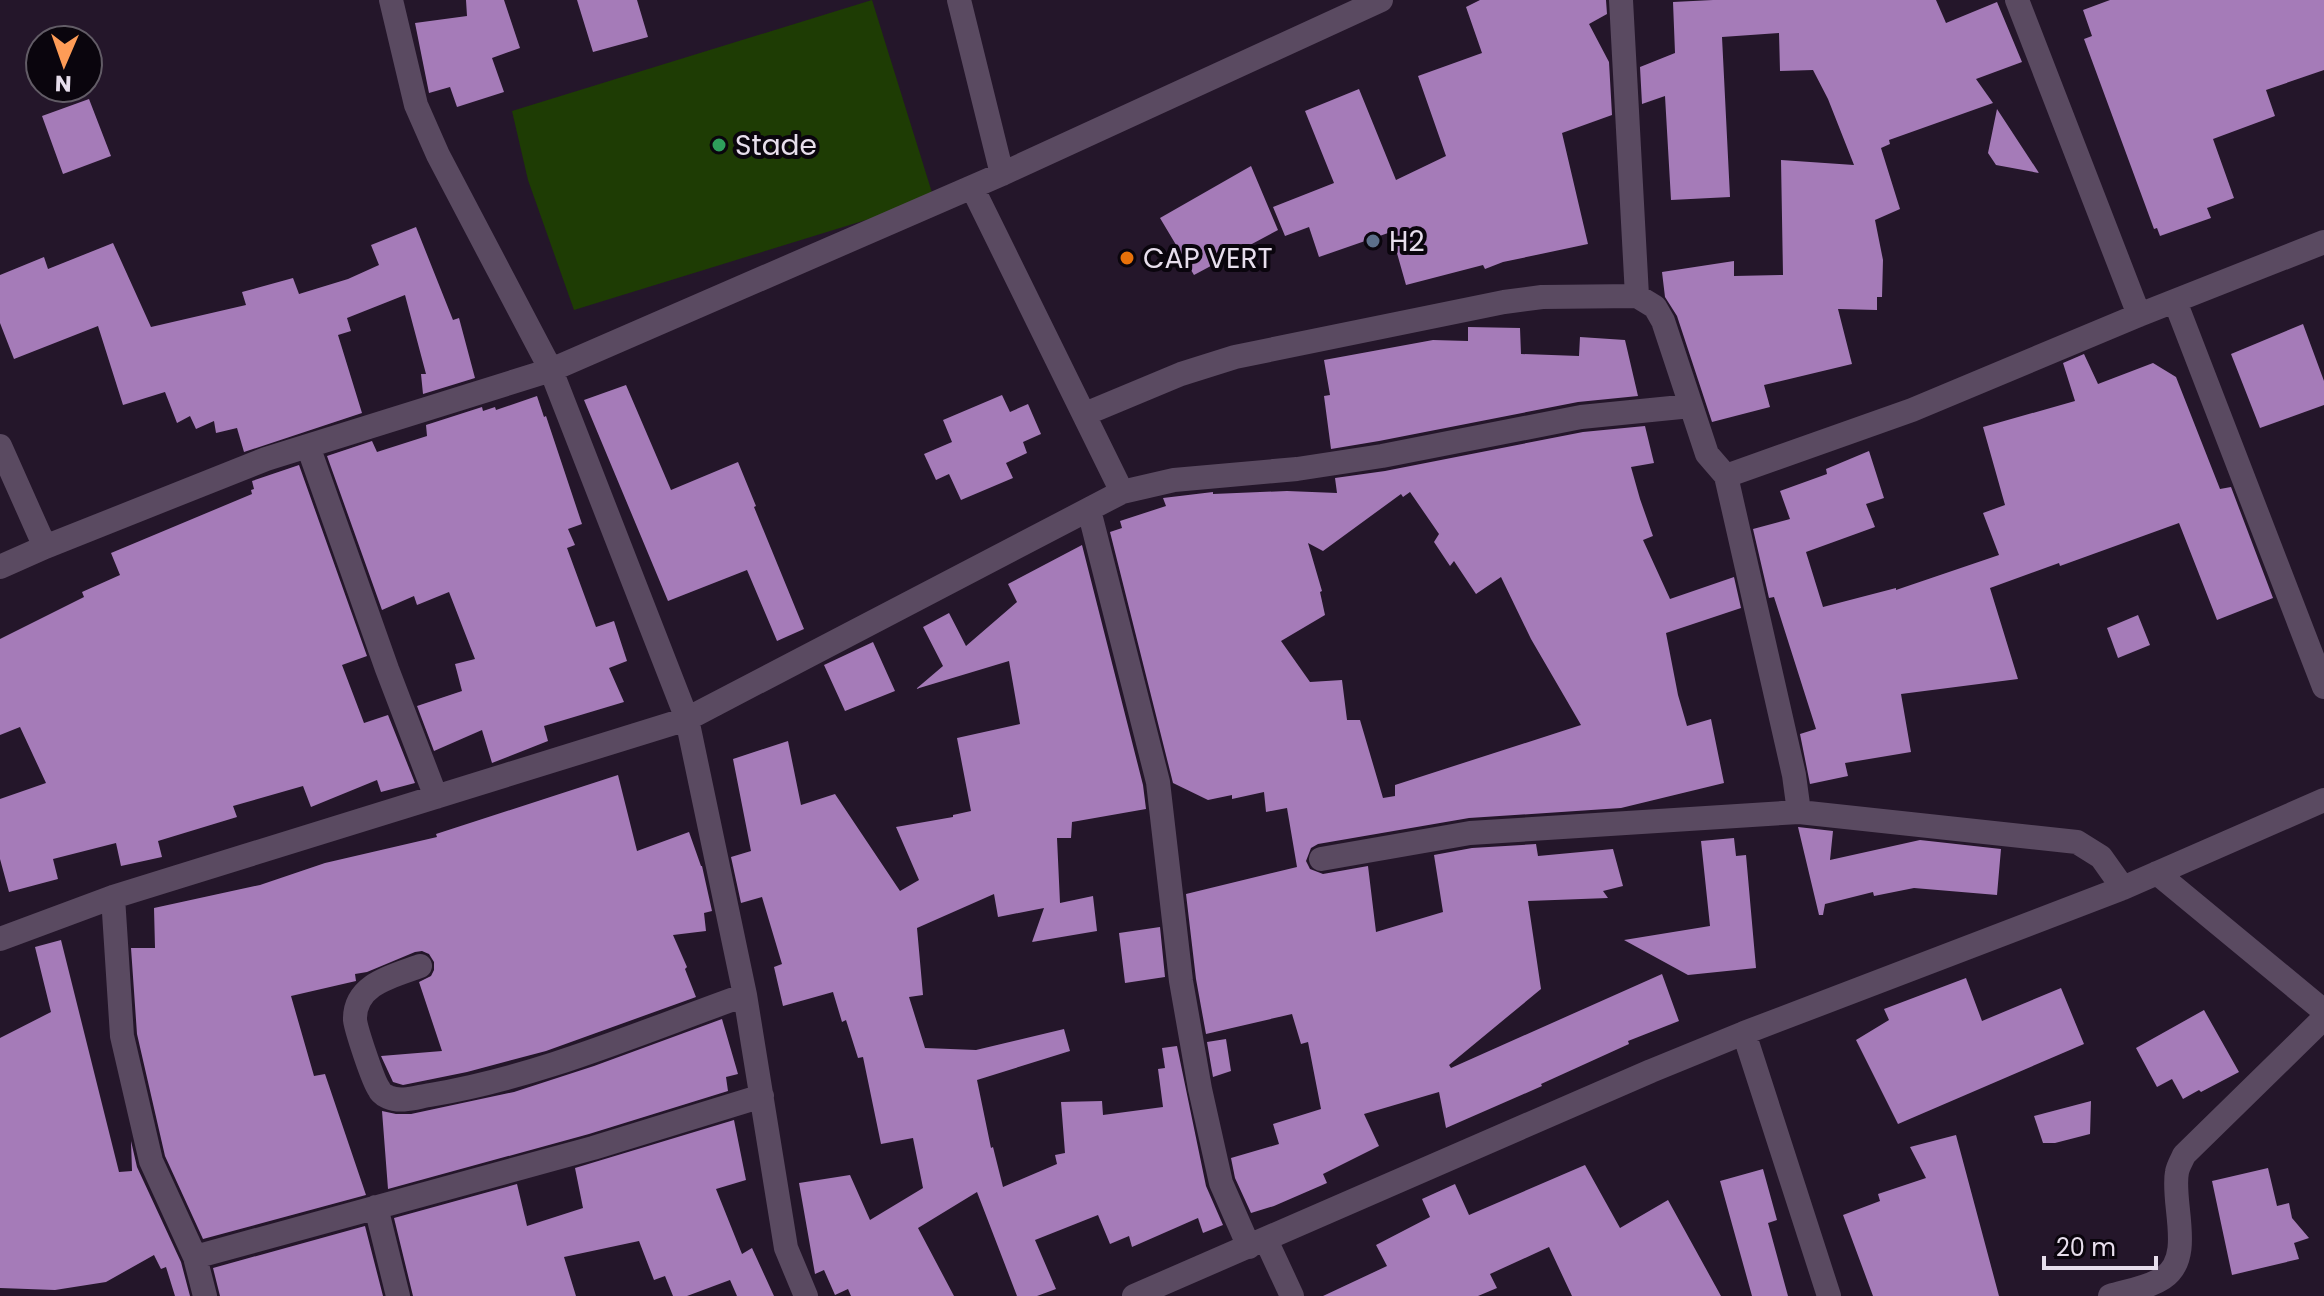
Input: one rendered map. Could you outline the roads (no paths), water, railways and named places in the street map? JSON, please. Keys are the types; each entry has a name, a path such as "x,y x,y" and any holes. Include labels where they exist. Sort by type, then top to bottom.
{"street":[{"path":"391,0 416,105 438,155 551,370 687,719 745,995 786,1248 806,1296"},
{"path":"959,0 1002,174"},
{"path":"0,567 266,459 551,370 1002,174 1381,0"},
{"path":"1621,0 1637,296"},
{"path":"2017,0 2139,315"},
{"path":"972,187 1122,492"},
{"path":"1726,476 1912,410 2324,242"},
{"path":"1085,414 1181,374 1235,357 1504,302 1542,297 1637,296 1655,307 1663,321 1707,454 1726,476 1794,775 1799,812"},
{"path":"2175,301 2324,687"},
{"path":"0,939 113,897 687,719 1122,492 1174,480 1297,469 1382,456 1581,417 1691,406"},
{"path":"0,446 45,547"},
{"path":"308,446 436,797"},
{"path":"1089,510 1158,782 1181,981 1221,1183 1292,1296"},
{"path":"1134,1296 1651,1071 2123,888 2324,800"},
{"path":"1321,859 1470,833 1799,812 2077,842 2101,857 2123,888"},
{"path":"2157,873 2324,1011"},
{"path":"113,897 122,1036 151,1161 195,1257 205,1296"},
{"path":"420,966 377,982 363,993 358,1004 355,1022 378,1088 392,1099 462,1090 538,1070 745,995"},
{"path":"2110,1296 2157,1281 2172,1268 2180,1253 2177,1173 2184,1155 2324,1018"},
{"path":"1744,1033 1829,1296"},
{"path":"195,1257 593,1148 762,1096"},
{"path":"376,1207 398,1296"}],"place":[{"name":"Stade","path":"719,145"},
{"name":"H2","path":"1373,241"},
{"name":"CAP VERT","path":"1127,258"}]}
